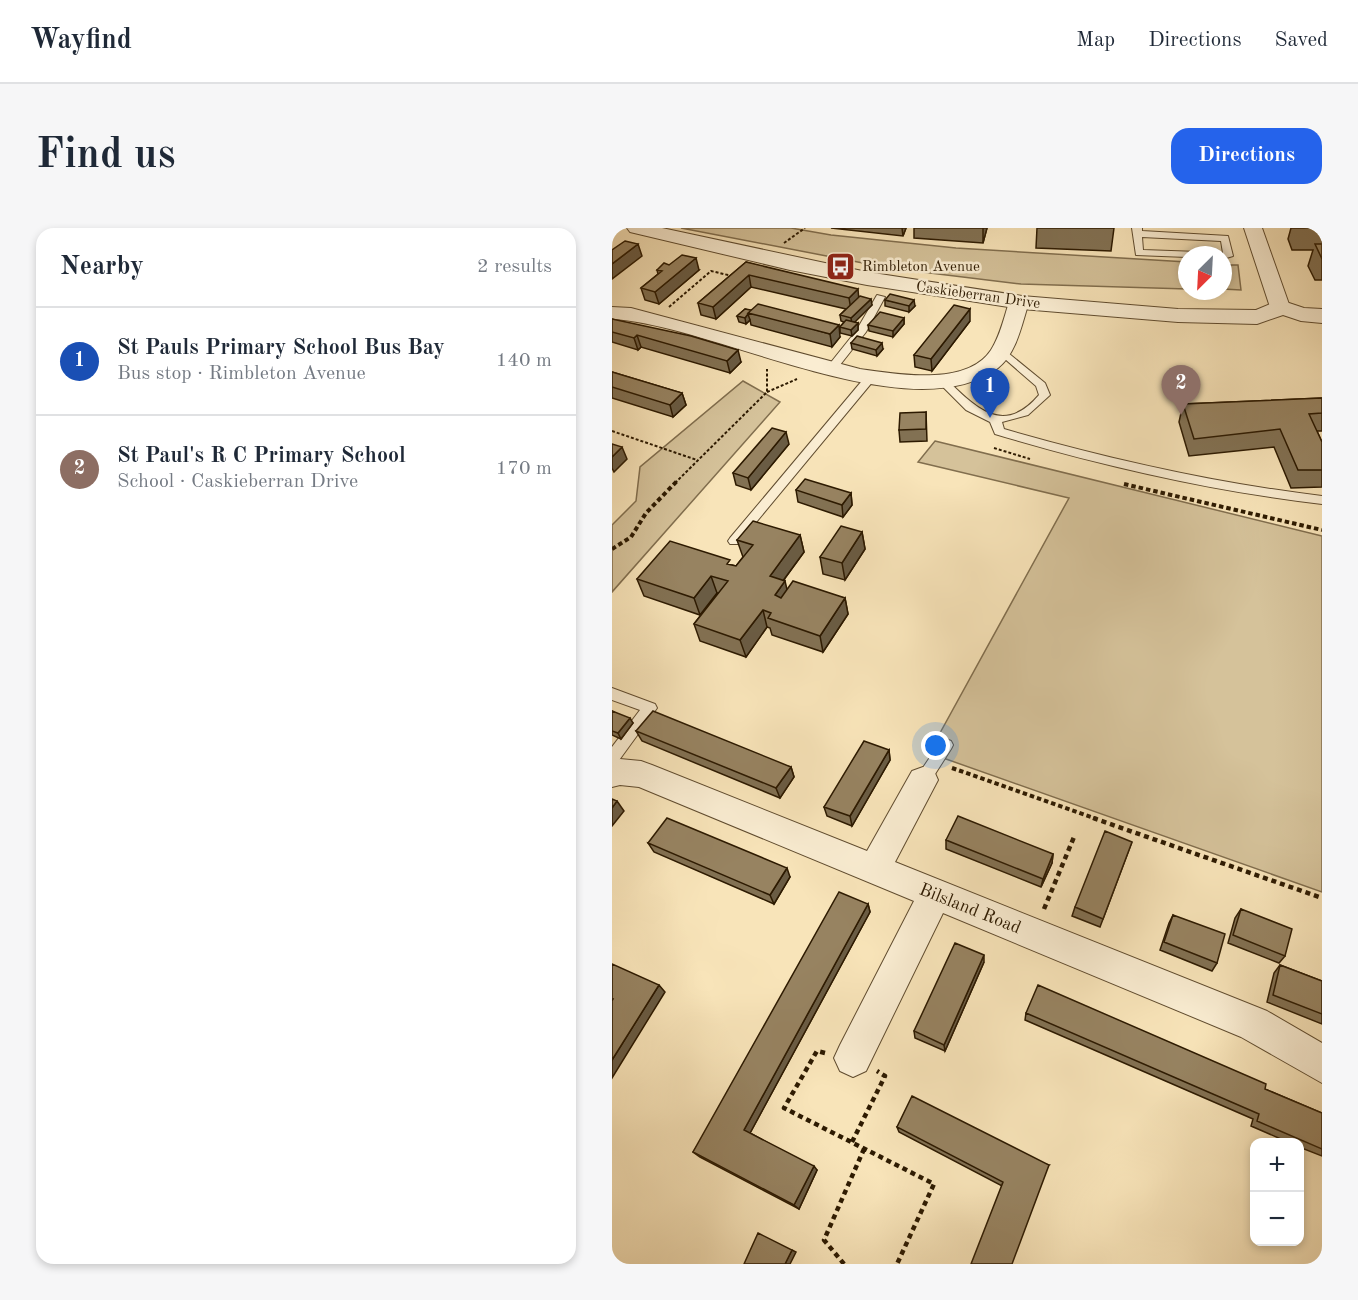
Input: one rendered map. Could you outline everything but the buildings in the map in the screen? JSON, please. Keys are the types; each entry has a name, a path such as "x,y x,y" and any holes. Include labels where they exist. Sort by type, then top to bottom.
{"street":[{"name":"Caskieberran Drive","path":"636,228 755,256 947,294 1103,311 1229,316 1257,316 1271,313 1280,307"},
{"path":"1252,228 1280,307 1301,314 1322,315"},
{"path":"612,313 631,314 870,378 944,382 960,380 991,363 1002,351 1019,302"},
{"path":"874,869 929,771"},
{"name":"Bilsland Road","path":"612,774 641,774 1254,1024 1322,1064"},
{"path":"853,1058 935,895"}],"lane":[{"path":"1178,254 1139,253 1137,231 1226,238 1227,246"},
{"path":"832,368 861,332 880,297"},
{"path":"944,382 978,414 995,419 1023,415 1037,406 1046,395 1041,385 1002,351"},
{"path":"734,541 870,378"},
{"path":"995,419 999,431 1056,448 1247,491 1322,501"},
{"path":"612,694 650,708 612,759"},
{"path":"929,771 946,745"}],"path":[{"path":"780,246 805,228"},
{"path":"724,283 738,270"},
{"path":"654,320 711,271 732,276"},
{"path":"612,549 631,537 646,513 767,392 767,351"},
{"path":"612,431 697,460"},
{"path":"929,771 1322,898"},
{"path":"1033,935 1074,837"},
{"path":"852,1142 885,1076 853,1058 817,1051 784,1108 933,1184 897,1264"},
{"path":"844,1264 824,1240 864,1149"}],"shaded area":[{"path":"681,228 791,228 831,235 956,248 1178,261 1178,289 1021,284 889,268"},
{"path":"1232,265 1238,265 1241,290 1232,290"},
{"path":"743,381 780,402 612,592 612,525 636,501 640,467"},
{"path":"935,441 1322,536 1322,892 929,753 1069,498 918,462"}],"place":[{"name":"Rimbleton Avenue","path":"841,267"},
{"name":"St Paul's R C Primary School","path":"1181,415"},
{"name":"St Pauls Primary School Bus Bay","path":"990,418"}]}
